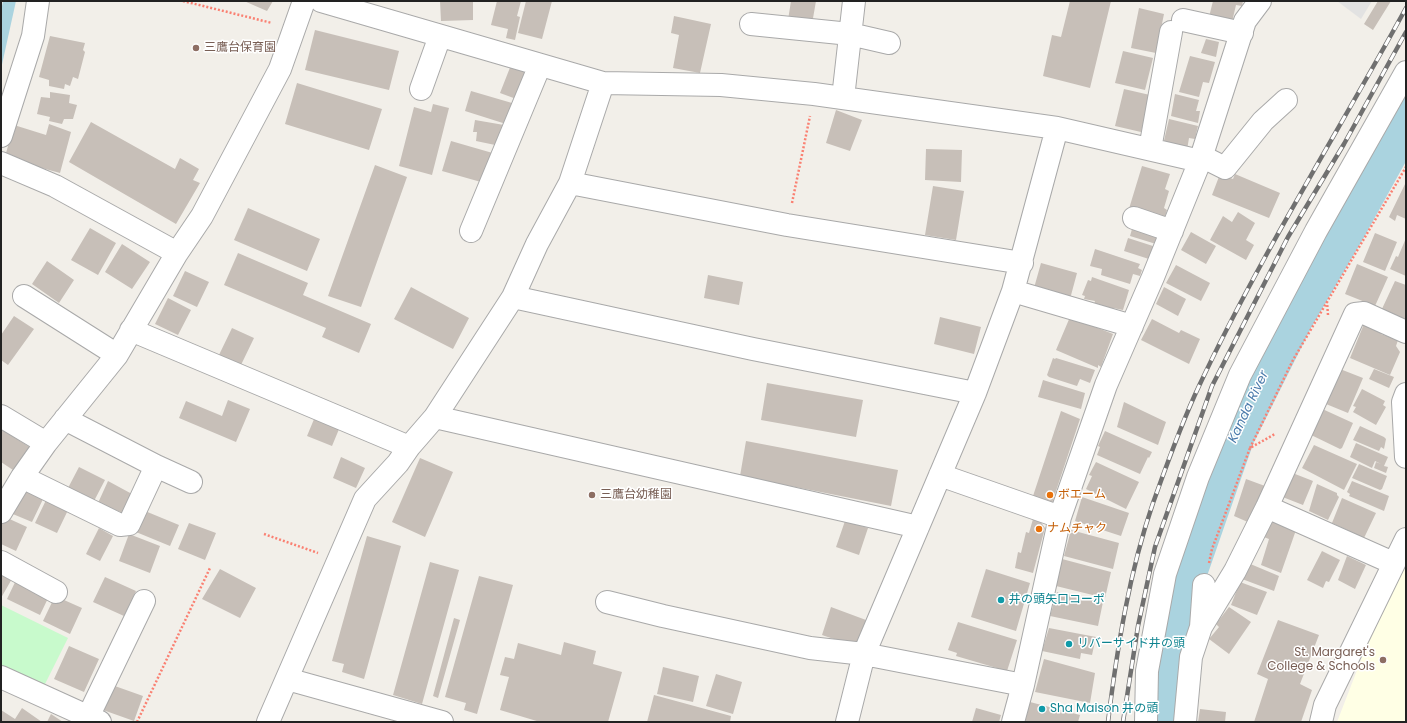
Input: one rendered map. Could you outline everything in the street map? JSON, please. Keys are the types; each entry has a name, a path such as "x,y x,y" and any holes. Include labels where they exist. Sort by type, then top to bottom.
{"street":[{"path":"1,136 33,36 38,1"},
{"path":"1,512 22,476 46,443 117,355 202,216 280,70 293,28 304,1"},
{"path":"321,1 603,83 721,85 814,94 1057,128 1201,159 1224,168 1263,121 1286,100"},
{"path":"843,98 854,1"},
{"path":"1013,722 1023,685 1060,517 1106,384 1132,326 1201,159 1246,21 1260,1"},
{"path":"751,24 850,34 889,43"},
{"path":"1150,149 1177,26 1242,33"},
{"path":"420,89 440,36"},
{"path":"471,231 540,65"},
{"path":"1146,722 1147,671 1166,574 1198,477 1244,368 1316,231 1406,72"},
{"path":"268,722 365,499 398,463 434,417 513,297 537,244 570,183 603,83"},
{"path":"847,722 864,654 975,393 1013,291 1057,128"},
{"path":"1,163 56,186 178,253"},
{"path":"570,183 787,225 1022,262"},
{"path":"1134,218 1172,231"},
{"path":"1013,291 1132,326"},
{"path":"24,296 117,355"},
{"path":"513,297 753,349 975,393"},
{"path":"1185,722 1191,657 1201,627 1235,570 1267,507 1354,314 1364,313 1406,332"},
{"path":"132,330 409,447"},
{"path":"1406,394 1403,402 1406,457"},
{"path":"1,416 46,443"},
{"path":"434,417 918,527"},
{"path":"65,419 156,466 191,482"},
{"path":"22,476 120,525 129,524 156,466"},
{"path":"940,475 1060,517"},
{"path":"1267,507 1393,563"},
{"path":"1321,722 1325,705 1406,539"},
{"path":"1,562 56,592"},
{"path":"1201,627 1204,585"},
{"path":"1,677 94,719 144,600"},
{"path":"607,602 663,616 810,648 864,654 1023,685"},
{"path":"287,679 442,722"}],"path":[{"path":"183,1 293,28"},
{"path":"787,225 814,94"},
{"path":"1250,448 1293,360 1327,302"},
{"path":"264,534 339,560"},
{"path":"137,722 210,568"}],"shaded area":[{"path":"1337,1 1372,1 1361,19"},
{"name":"St. Margaret's College & Schools","path":"1406,565 1406,722 1337,722 1385,598"}],"green space":[{"path":"1,605 68,638 43,688 1,668"}],"water":[{"path":"3,1 16,1 1,69 1,11"}],"building":[{"path":"244,1 273,1 267,11"},
{"path":"440,1 473,1 473,20 441,21"},
{"path":"497,1 521,1 517,16 520,17 515,40 506,38 508,29 491,25"},
{"path":"526,1 552,1 542,39 518,33"},
{"path":"791,1 816,1 812,24 788,20"},
{"path":"1070,1 1111,1 1090,88 1043,76 1052,35 1061,37"},
{"path":"1213,1 1243,1 1242,6 1236,5 1232,22 1209,17"},
{"path":"1378,1 1391,1 1373,30 1364,24"},
{"path":"1139,8 1164,14 1156,53 1131,48"},
{"path":"674,16 711,24 700,73 673,68 679,35 671,33"},
{"path":"315,30 399,51 389,90 305,70"},
{"path":"50,36 85,43 83,50 85,52 78,79 73,77 70,86 65,84 64,89 49,86 49,80 39,77"},
{"path":"1206,39 1219,42 1216,57 1201,53"},
{"path":"1123,51 1153,58 1145,90 1115,83"},
{"path":"1190,56 1215,62 1209,83 1203,82 1199,97 1179,92"},
{"path":"511,65 530,72 519,100 500,93"},
{"path":"297,83 382,109 369,150 285,124"},
{"path":"1124,89 1150,95 1141,132 1115,126"},
{"path":"471,91 512,103 506,124 465,111"},
{"path":"50,92 70,95 69,103 77,105 73,119 64,119 62,124 49,121 50,117 37,114 41,97 50,98"},
{"path":"1175,94 1199,100 1196,111 1200,111 1198,123 1171,116"},
{"path":"433,104 449,108 432,175 399,166 414,107 431,112"},
{"path":"836,110 862,120 850,151 826,143"},
{"path":"1169,119 1198,126 1195,139 1189,138 1187,150 1163,145"},
{"path":"475,120 504,125 500,146 476,141 477,132 473,132"},
{"path":"91,122 175,169 180,158 199,169 193,180 200,183 176,224 69,162"},
{"path":"49,124 71,132 60,173 9,159 6,153 14,125 46,135"},
{"path":"451,141 496,154 488,184 442,171"},
{"path":"926,149 962,150 961,182 925,180"},
{"path":"375,165 407,177 361,307 328,296"},
{"path":"1142,166 1170,174 1165,189 1169,191 1164,208 1167,210 1163,224 1128,212"},
{"path":"1220,174 1233,179 1235,174 1280,193 1269,218 1212,195"},
{"path":"1406,182 1406,219 1397,215 1395,221 1389,217"},
{"path":"933,186 964,191 956,240 925,235"},
{"path":"248,208 320,239 307,271 234,240"},
{"path":"1238,212 1255,223 1246,240 1254,245 1246,260 1210,240 1223,216 1232,222"},
{"path":"1134,222 1161,231 1156,244 1130,236"},
{"path":"90,228 116,243 98,275 71,260"},
{"path":"1191,232 1216,246 1206,264 1181,250"},
{"path":"1375,233 1397,242 1385,271 1363,262"},
{"path":"1128,238 1156,247 1152,260 1124,251"},
{"path":"1406,238 1406,276 1390,269 1396,256 1398,257"},
{"path":"122,244 150,262 132,289 105,272"},
{"path":"1095,249 1140,264 1138,268 1142,270 1140,276 1133,274 1130,284 1101,275 1102,269 1090,266"},
{"path":"238,253 308,283 303,295 371,324 359,353 322,337 326,328 224,285"},
{"path":"47,261 74,280 59,303 32,284"},
{"path":"1041,263 1077,273 1070,299 1034,288"},
{"path":"1357,264 1388,277 1375,306 1345,294"},
{"path":"1176,265 1210,283 1201,301 1166,283"},
{"path":"185,271 209,282 197,307 173,296"},
{"path":"708,275 743,282 739,305 704,298"},
{"path":"1092,277 1129,290 1123,310 1113,308 1112,310 1094,304 1095,301 1084,299 1085,296 1082,295 1088,280 1091,281"},
{"path":"1395,281 1406,285 1406,322 1381,311"},
{"path":"411,287 469,318 453,349 394,319"},
{"path":"1164,287 1186,299 1178,316 1156,304"},
{"path":"168,298 191,310 178,335 155,324"},
{"path":"14,316 34,329 8,365 1,360 1,335"},
{"path":"940,317 981,327 974,354 934,344"},
{"path":"1070,317 1113,334 1101,367 1098,365 1098,368 1056,350"},
{"path":"1152,319 1179,333 1181,330 1200,339 1189,364 1141,340"},
{"path":"1364,324 1382,331 1381,334 1398,340 1396,346 1400,352 1390,375 1350,358"},
{"path":"232,328 254,338 240,367 218,357"},
{"path":"1053,358 1095,370 1090,383 1080,379 1077,386 1049,377 1047,375"},
{"path":"1340,369 1363,378 1348,413 1326,404"},
{"path":"1374,369 1394,377 1389,388 1369,379"},
{"path":"1043,380 1085,393 1081,409 1038,397"},
{"path":"767,383 863,400 856,437 761,420"},
{"path":"1362,389 1385,401 1383,405 1386,407 1376,425 1353,412 1356,407 1353,406"},
{"path":"228,400 250,409 236,442 179,418 186,401 222,416"},
{"path":"1124,402 1166,422 1158,445 1117,427"},
{"path":"1318,407 1353,423 1342,448 1340,449 1307,433"},
{"path":"1061,411 1080,419 1052,503 1033,496"},
{"path":"317,412 342,422 332,446 307,436"},
{"path":"1360,426 1384,437 1386,439 1384,449 1381,447 1379,451 1353,440"},
{"path":"1,429 31,448 16,472 1,462"},
{"path":"1105,431 1152,452 1140,474 1097,455 1100,447 1098,446"},
{"path":"746,441 898,470 891,506 740,476"},
{"path":"1356,443 1388,457 1384,466 1388,467 1386,473 1374,468 1376,462 1381,464 1375,461 1372,468 1350,457"},
{"path":"1314,445 1357,464 1344,490 1302,468"},
{"path":"341,457 365,468 356,488 333,478"},
{"path":"420,458 453,472 425,537 392,522"},
{"path":"1096,462 1139,482 1126,509 1086,489 1092,476 1089,475"},
{"path":"1359,464 1387,476 1382,489 1380,490 1352,478"},
{"path":"79,467 105,480 94,501 68,488"},
{"path":"1290,472 1313,481 1303,505 1280,496"},
{"path":"1246,479 1265,486 1250,523 1234,516"},
{"path":"108,481 132,494 123,513 98,503"},
{"path":"1352,481 1389,496 1384,511 1349,496 1350,494 1347,492"},
{"path":"23,484 45,495 32,522 8,512"},
{"path":"1317,484 1337,493 1339,497 1328,520 1309,511"},
{"path":"1082,497 1129,513 1121,536 1075,521"},
{"path":"47,498 69,508 57,533 35,523"},
{"path":"1342,498 1376,513 1364,538 1332,523"},
{"path":"145,511 179,525 170,546 136,532"},
{"path":"3,516 27,527 16,551 1,544 1,521"},
{"path":"1033,519 1040,521 1045,528 1033,573 1015,568 1018,552 1021,553 1026,532 1029,533"},
{"path":"1269,520 1296,530 1281,573 1261,565 1269,539 1261,536"},
{"path":"845,521 868,528 859,555 836,547"},
{"path":"189,523 216,533 205,560 178,549"},
{"path":"99,528 113,536 100,561 86,554"},
{"path":"1071,530 1119,543 1113,569 1064,556"},
{"path":"129,534 160,546 150,573 119,561"},
{"path":"367,536 401,546 364,679 342,672 344,664 332,661"},
{"path":"1322,551 1340,560 1329,582 1326,581 1323,588 1307,580"},
{"path":"1347,556 1366,565 1355,589 1338,580"},
{"path":"1062,559 1111,572 1105,598 1056,586"},
{"path":"430,562 459,570 422,704 393,695"},
{"path":"1248,563 1279,576 1274,591 1242,579"},
{"path":"220,569 256,588 240,618 202,599"},
{"name":"井の頭矢口コーポ","path":"986,569 1030,583 1016,631 971,617"},
{"path":"1,570 13,577 1,598"},
{"path":"18,576 51,592 40,615 7,599"},
{"path":"479,576 513,585 477,714 464,710 466,703 445,697"},
{"path":"105,577 136,591 124,616 93,602"},
{"path":"1240,582 1267,592 1257,615 1231,605"},
{"path":"1057,592 1103,602 1098,626 1050,616"},
{"path":"55,596 82,608 70,634 43,621"},
{"path":"831,607 866,620 857,647 822,635"},
{"path":"1229,607 1251,622 1229,654 1209,639 1219,627 1216,624"},
{"path":"454,618 460,620 438,698 433,696"},
{"path":"1278,620 1319,635 1300,684 1312,690 1301,722 1254,722 1268,679 1257,674"},
{"path":"958,622 1017,640 1007,671 956,656 957,653 948,650"},
{"name":"リバーサイド井の頭","path":"1049,628 1096,637 1092,655 1081,653 1080,659 1042,651"},
{"path":"564,642 596,651 593,664 622,672 608,722 540,722 500,710 509,677 500,675 505,657 514,659 518,643 561,655"},
{"path":"69,646 99,659 84,692 54,679"},
{"path":"1044,659 1095,673 1090,703 1035,692"},
{"path":"663,667 699,676 693,702 657,694"},
{"path":"716,674 742,682 733,714 706,706"},
{"path":"112,685 143,696 134,721 103,710"},
{"path":"654,695 731,716 730,722 647,722"},
{"name":"Sha Maison 井の頭","path":"1030,702 1080,715 1078,722 1025,722"},
{"path":"22,708 42,722 1,722 1,710 15,719"},
{"path":"976,708 1001,715 999,722 972,722"},
{"path":"1200,709 1226,712 1225,722 1198,722"},
{"path":"51,714 63,722 47,722"}],"waterway":[{"name":"Kanda River","path":"1167,722 1168,694 1183,581 1234,435 1292,319 1344,230 1406,118"}],"railway":[{"path":"1108,722 1115,667 1137,556 1153,503 1186,415 1247,290 1406,8"},
{"path":"1123,722 1138,626 1155,547 1212,386 1288,237 1344,144 1406,32"}],"place":[{"name":"三鷹台保育園","path":"196,48"},
{"name":"三鷹台幼稚園","path":"592,495"},
{"name":"ボエーム","path":"1050,495"},
{"name":"ナムチャク","path":"1039,529"},
{"name":"井の頭矢口コーポ","path":"1001,600"},
{"name":"リバーサイド井の頭","path":"1069,644"},
{"name":"St. Margaret's College & Schools","path":"1383,660"},
{"name":"Sha Maison 井の頭","path":"1042,709"}]}
